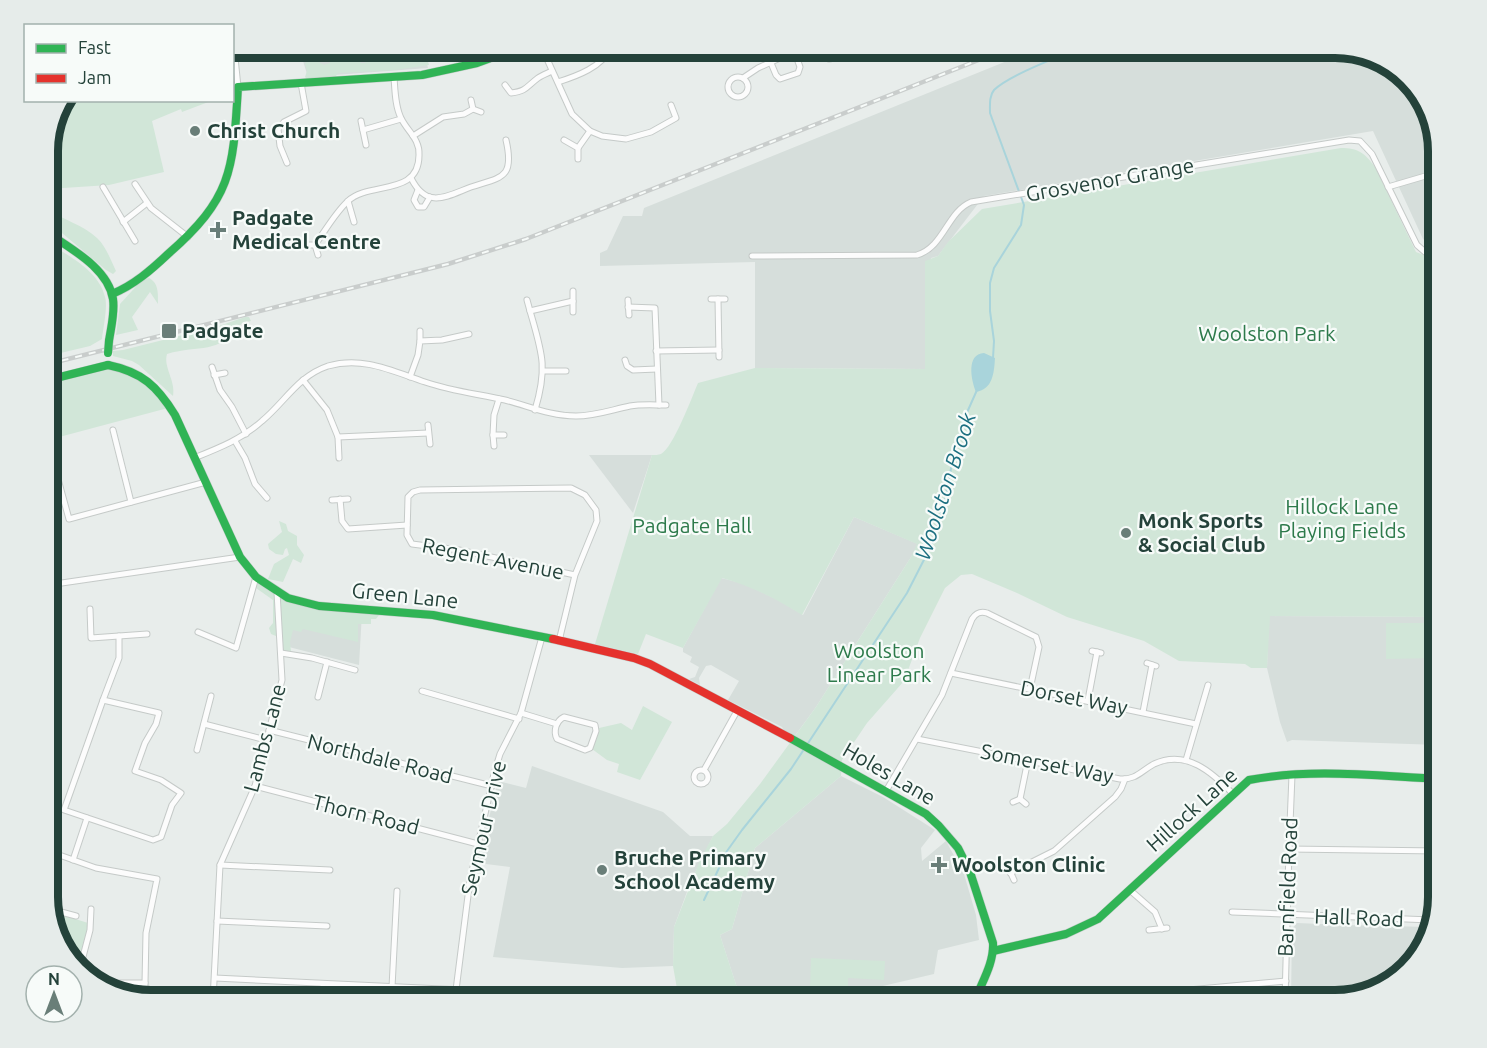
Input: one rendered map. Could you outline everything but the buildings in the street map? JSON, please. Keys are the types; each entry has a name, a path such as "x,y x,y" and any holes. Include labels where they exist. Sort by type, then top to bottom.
{"street":[{"path":"112,294 132,285 188,237 215,204 227,179 234,137 238,87 235,58"},
{"path":"238,87 422,75 450,70 491,58"},
{"path":"546,58 564,101 572,114 590,131 602,136 626,139 651,132 676,117"},
{"path":"558,82 606,58"},
{"path":"743,78 748,84 748,91 743,96 733,96 728,92 729,82 734,77 743,78 752,71 783,58"},
{"path":"771,63 780,79 798,73 800,67 797,58"},
{"path":"505,100 511,93 528,89 538,79 552,71"},
{"path":"315,245 348,201 363,193 402,183 411,178 418,165 419,154 413,136 401,119 396,100 394,77"},
{"path":"286,163 280,146 279,129 284,122 306,111 301,83"},
{"path":"505,84 511,93"},
{"path":"471,100 473,110"},
{"path":"671,105 680,125"},
{"path":"413,136 443,117 464,114 473,110 481,112"},
{"path":"363,130 401,119"},
{"path":"361,121 366,145"},
{"path":"578,159 578,148 590,131"},
{"path":"411,178 418,190 430,197 446,198 496,181 508,167 509,153 506,140"},
{"path":"564,140 578,148"},
{"name":"Grosvenor Grange","path":"752,256 917,255 932,247 956,214 967,204 1349,140 1360,141 1368,148 1417,245 1428,252"},
{"path":"1388,187 1428,176"},
{"path":"135,184 147,203 188,237"},
{"path":"103,187 135,241"},
{"path":"418,190 414,200 418,207 424,207 430,197"},
{"path":"348,201 354,222"},
{"path":"123,222 147,203"},
{"path":"59,241 106,279 112,294 113,309 108,365 59,378"},
{"path":"304,245 315,245"},
{"path":"315,245 318,255"},
{"path":"573,291 573,312"},
{"path":"711,299 725,299"},
{"path":"718,299 719,357"},
{"path":"527,300 540,347 543,371 535,410"},
{"path":"628,300 628,315"},
{"path":"530,311 573,301"},
{"path":"628,308 663,308"},
{"path":"656,308 658,405"},
{"path":"410,377 418,355 420,331"},
{"path":"420,341 442,340 469,334"},
{"path":"656,351 719,350"},
{"path":"625,360 627,366 633,370 657,369"},
{"path":"194,458 246,434 272,412 303,380 329,366 353,362 378,365 442,387 561,415 588,416 639,405 666,405"},
{"name":"Green Lane","path":"108,365 139,374 156,387 175,416 240,557 256,578 288,598 308,604 433,615 634,658 650,664 802,745"},
{"path":"212,367 220,390 246,434"},
{"path":"543,371 566,371"},
{"path":"214,375 225,373"},
{"path":"303,380 327,410 338,437 339,458"},
{"path":"494,447 494,415 499,399"},
{"path":"428,425 430,444"},
{"path":"113,430 131,502"},
{"path":"338,437 428,433"},
{"path":"494,435 504,435"},
{"path":"235,441 245,458 255,484 263,489 267,498"},
{"path":"59,483 69,519 206,482"},
{"path":"340,499 342,521 348,529 407,525 407,499 411,493 420,490 576,489 585,495 596,510 597,520 576,575 559,641"},
{"path":"332,500 348,499"},
{"name":"Regent Avenue","path":"407,525 408,538 415,544 459,550 576,575"},
{"path":"59,583 240,557"},
{"path":"198,632 236,648 256,578"},
{"name":"Lambs Lane","path":"214,990 220,865 255,786 282,680 278,592"},
{"path":"90,609 91,638 147,634"},
{"path":"886,791 938,704 976,614 984,612 1036,637 1039,647 1030,689"},
{"path":"103,700 159,713 156,724 145,742 135,771 161,780 181,793 172,805 161,837 153,840 64,810 103,700 120,658 118,636"},
{"name":"Seymour Drive","path":"456,990 470,880 492,786 500,754 520,716 542,638"},
{"path":"1088,700 1097,652"},
{"path":"281,653 294,654 355,670"},
{"path":"318,696 327,662"},
{"path":"1143,712 1152,665"},
{"name":"Dorset Way","path":"951,673 1196,724"},
{"path":"1208,686 1186,760 1197,763 1215,775 1233,794"},
{"path":"422,692 557,724"},
{"path":"197,750 211,696"},
{"path":"704,770 737,711"},
{"path":"564,717 594,724 597,729 591,747 585,750 558,741 555,734 557,724 564,717"},
{"path":"204,724 266,740"},
{"name":"Northdale Road","path":"269,730 492,786"},
{"name":"Somerset Way","path":"917,739 1125,779 1138,776 1156,764 1186,760"},
{"name":"Holes Lane","path":"802,745 926,814 943,828 959,847 973,876 993,943 993,951"},
{"path":"1020,799 1028,760"},
{"name":"Hillock Lane","path":"993,951 1055,937 1082,928 1098,919 1131,891 1244,783 1256,778 1292,775 1349,775 1428,779"},
{"name":"Barnfield Road","path":"1286,990 1292,775"},
{"path":"1014,880 1009,870 1054,851 1115,797 1125,779"},
{"name":"Thorn Road","path":"255,786 478,844"},
{"path":"1013,802 1020,799"},
{"path":"1020,799 1026,804"},
{"path":"73,860 87,818"},
{"path":"1288,849 1428,851"},
{"path":"59,855 104,870 157,879 146,933 145,989"},
{"path":"220,865 330,870"},
{"path":"392,987 397,891"},
{"path":"1131,891 1155,912 1164,929 1149,930"},
{"path":"83,958 90,930 91,909"},
{"path":"60,912 76,916"},
{"name":"Hall Road","path":"1232,912 1425,920"},
{"path":"217,921 327,926"},
{"path":"979,990 993,951"},
{"path":"215,978 456,990"},
{"path":"1188,990 1286,981"},
{"path":"119,983 145,983"},
{"path":"323,984 323,990"}],"shaded area":[{"path":"302,58 426,58 428,68 308,77"},
{"path":"1014,58 1335,58 1354,60 1377,68 1401,86 1416,105 1428,139 1428,242 1423,239 1373,131 984,196 938,256 931,258 925,369 755,368 755,262 600,266 600,253 607,250 623,216 642,216 644,208"},
{"path":"589,455 652,455 633,513"},
{"path":"854,517 918,544 816,707 794,737 785,732 782,727 728,700 739,681 711,665 706,666 699,678 700,685 689,679 695,677 699,667 690,662 692,657 683,652 683,648 721,578 745,584 803,615"},
{"path":"295,606 362,613 359,665 285,646"},
{"path":"1269,616 1428,617 1428,745 1292,740 1287,742 1267,668"},
{"name":"Bruche Primary School Academy","path":"532,766 663,812 690,836 713,836 691,881 674,927 673,966 622,968 493,957 510,867 478,863 498,781 526,788"},
{"path":"841,776 883,797 935,830 921,848 922,861 946,841 964,874 976,915 979,940 938,950 934,974 866,990 738,990 720,935 732,929 755,848"},
{"path":"1297,923 1423,927 1413,948 1392,970 1371,982 1348,989 1335,990 1291,990 1292,929"}],"green space":[{"path":"358,58 361,63 365,63 367,59 379,61 385,58 388,60 427,58 429,65 395,70 338,73 334,79 323,80 319,77 308,80 305,77 307,71 305,63 313,59 324,65 330,63 332,59"},
{"path":"73,102 208,102 182,112 181,109 152,121 164,172 109,185 59,188 59,146 62,128"},
{"name":"Woolston Park","path":"1341,148 1361,152 1368,158 1375,167 1416,252 1428,257 1428,617 1270,616 1267,668 1251,668 1245,664 1179,661 1144,641 1067,617 972,574 961,575 945,588 920,638 904,681 867,723 842,760 841,776 755,848 732,929 720,935 738,990 677,990 673,966 674,927 700,860 713,836 727,824 760,784 816,707 917,544 854,517 802,615 764,594 722,578 683,648 646,634 638,654 595,644 652,455 661,454 666,450 682,422 698,383 755,368 925,369 925,261 938,256 948,242 982,209"},
{"path":"59,216 97,238 106,249 116,271 113,274 106,270 62,233 59,227"},
{"path":"59,250 82,265 97,279 105,297 102,339 90,346 59,353"},
{"path":"149,278 156,286 158,304 150,292 132,317 138,330 116,335 120,304 142,280"},
{"path":"249,317 251,321 242,323 225,340 216,345 167,354 173,396 139,365 113,356 113,351 219,326"},
{"path":"116,369 133,376 157,394 168,408 59,437 59,380"},
{"path":"279,521 286,524 288,531 297,536 297,545 304,555 301,563 293,559 283,582 268,579 274,564 289,555 287,548 283,555 276,554 269,549 268,544 282,532"},
{"path":"259,581 283,599 377,609 379,615 376,619 371,619 371,624 358,624 358,642 303,629 301,632 293,630 290,642 291,651 282,651 276,636 271,634 269,628 273,623 273,600 256,588"},
{"path":"1386,623 1428,623 1428,658 1386,659"},
{"path":"643,706 672,722 640,780 617,772 619,764 607,760 592,749 599,728 621,723 632,730"},
{"path":"60,914 88,923 81,956 71,943"},
{"path":"811,958 885,961 884,980 848,978 848,990 810,990"}],"water":[{"path":"984,353 995,358 993,375 986,388 976,392 972,363 978,354"}],"waterway":[{"name":"Woolston Brook","path":"993,358 990,283 994,268 1021,225 1024,205 990,113 991,95 1001,84 1011,78 1056,58"},
{"name":"Woolston Brook","path":"704,900 727,851 791,769 907,593 931,546 945,500 954,453 965,417 977,390"}],"railway":[{"path":"59,361 448,264 526,239 984,58"}],"traffic: fast":[{"path":"112,294 135,282 162,260 206,216 217,198 226,180 231,161 238,87 422,75 491,58"},
{"path":"59,241 87,260 110,288 114,310 109,341"},
{"path":"108,353 109,341"},
{"path":"108,365 139,376 162,396 175,415 240,557 256,577 288,598 319,606 433,615 553,639"},
{"path":"59,377 108,365"},
{"path":"790,738 926,814 958,848 970,872 993,943 990,965 979,990"},
{"path":"993,951 1066,934 1098,919 1249,780 1296,774 1428,778"}],"traffic: jam":[{"path":"553,639 634,658 650,664 790,738"}],"place":[{"name":"Christ Church","path":"195,131"},
{"name":"Padgate Medical Centre","path":"218,230"},
{"name":"Padgate","path":"169,331"},
{"name":"Monk Sports & Social Club","path":"1126,533"},
{"name":"Woolston Clinic","path":"939,865"},
{"name":"Bruche Primary School Academy","path":"602,870"}],"park label":[{"name":"Hillock Lane Playing Fields","path":"1342,519"},
{"name":"Padgate Hall","path":"692,526"},
{"name":"Woolston Linear Park","path":"879,663"}]}
